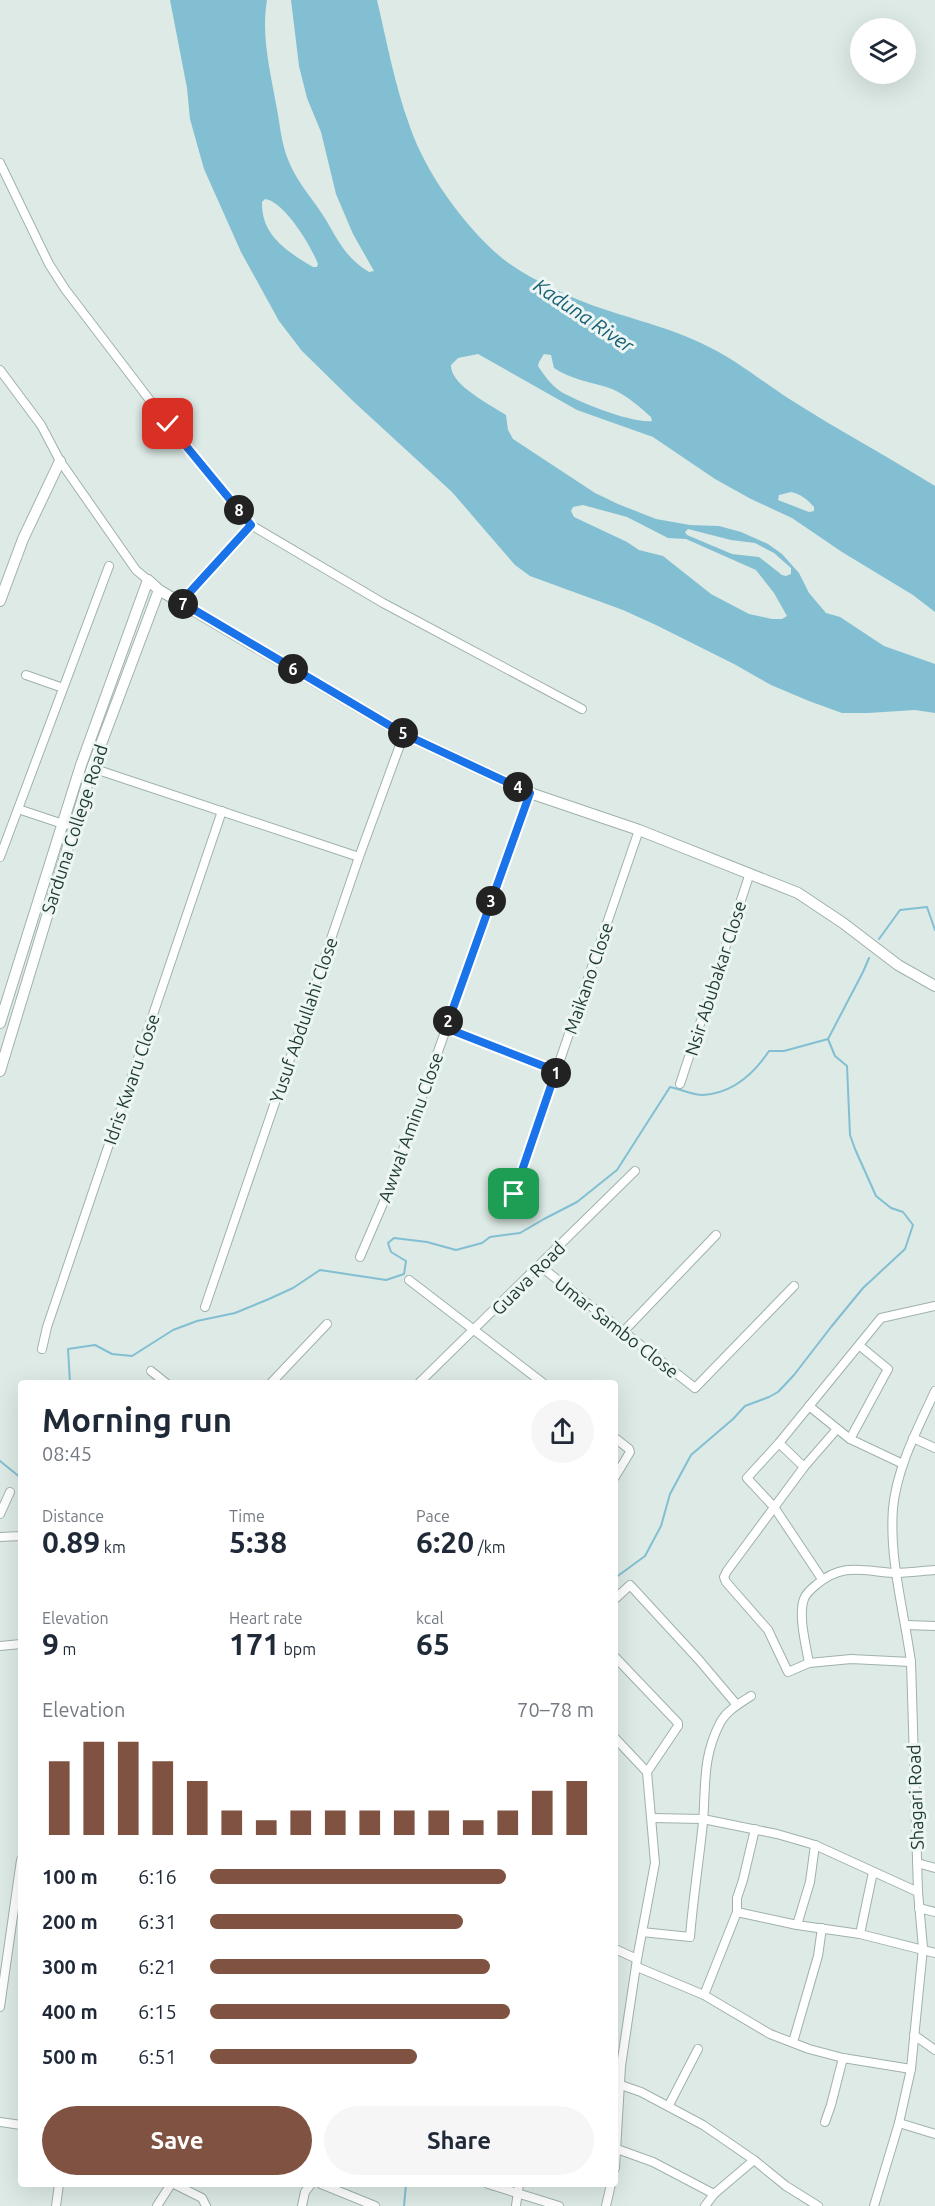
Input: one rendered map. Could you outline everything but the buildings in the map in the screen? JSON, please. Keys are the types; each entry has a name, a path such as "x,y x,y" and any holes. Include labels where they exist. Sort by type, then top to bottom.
{"street":[{"path":"0,163 49,264 65,289 168,424 251,525 383,603 582,709"},
{"path":"0,370 41,425 60,460 136,570 159,590 404,734 530,793 639,830 798,893 843,923 898,965 935,986"},
{"path":"0,601 23,539 60,460"},
{"path":"181,602 251,525"},
{"path":"0,857 3,838 18,809 109,566"},
{"name":"Sarduna College Road","path":"0,1023 3,998 67,825 148,580"},
{"name":"Sarduna College Road","path":"0,1071 67,825 92,768 159,590"},
{"path":"26,675 63,688"},
{"name":"Yusuf Abdullahi Close","path":"205,1307 359,857 404,734"},
{"path":"92,768 359,857"},
{"name":"Awwal Aminu Close","path":"360,1257 388,1192 530,793"},
{"path":"18,809 67,825"},
{"name":"Idris Kwaru Close","path":"42,1349 47,1327 222,811"},
{"name":"Maikano Close","path":"514,1194 639,830"},
{"name":"Nsir Abubakar Close","path":"680,1084 750,873"},
{"path":"446,1028 556,1071"},
{"name":"Guava Road","path":"422,1380 635,1171"},
{"path":"623,1332 716,1234"},
{"name":"Umar Sambo Close","path":"540,1266 695,1388 794,1287"},
{"path":"409,1280 539,1380"},
{"path":"822,1579 774,1507 747,1478 779,1443 881,1318 935,1306"},
{"path":"274,1380 327,1324"},
{"path":"850,1439 888,1368 860,1346"},
{"path":"151,1371 162,1380"},
{"name":"Shagari Road","path":"874,2206 899,2123 911,2069 923,1948 918,1892 911,1662 896,1573 893,1508 903,1464 934,1396"},
{"path":"811,1404 809,1406 850,1439 903,1464"},
{"path":"837,1429 804,1467 724,1576 726,1582 768,1630 788,1672 809,1663 851,1659 911,1662"},
{"path":"914,1438 935,1448"},
{"path":"618,1440 630,1452 618,1472"},
{"path":"779,1443 804,1467"},
{"path":"0,1514 10,1492"},
{"path":"0,1537 18,1536"},
{"path":"809,1663 804,1635 803,1605 808,1592 822,1579 836,1571 847,1569 896,1573 935,1570"},
{"path":"618,1596 630,1585 737,1705"},
{"path":"906,1625 935,1626"},
{"path":"0,1646 18,1644"},
{"path":"618,1660 678,1723 647,1772"},
{"path":"642,1932 690,1937 703,1819 704,1775 712,1742 721,1720 751,1696"},
{"path":"618,1741 647,1772 656,1863 618,2078"},
{"path":"652,1818 703,1819 755,1829 815,1845 918,1892"},
{"path":"704,1995 737,1912 737,1898 755,1829"},
{"path":"797,1925 810,1882 815,1845"},
{"path":"917,1863 935,1868"},
{"path":"860,1934 873,1872"},
{"path":"0,2007 18,1881"},
{"path":"920,1908 935,1912"},
{"path":"737,1912 797,1925 860,1934 923,1948 935,1953"},
{"path":"793,2042 818,1956 822,1928"},
{"path":"618,1951 637,1963 704,1995 770,2034 809,2049 843,2058 911,2069"},
{"path":"914,2035 935,2050"},
{"path":"669,2105 698,2049"},
{"path":"825,2122 843,2058"},
{"path":"618,2084 669,2105 754,2160 786,2186 818,2206"},
{"path":"0,2122 18,2125"},
{"path":"899,2123 935,2133"},
{"path":"618,2149 652,2162 714,2194"},
{"path":"705,2206 714,2194 754,2160"},
{"path":"56,2206 59,2187"},
{"path":"158,2206 170,2187"},
{"path":"178,2187 202,2198 206,2206"},
{"path":"302,2206 308,2187"},
{"path":"328,2187 375,2206"},
{"path":"606,2206 611,2187"},
{"path":"516,2206 518,2189 559,2206"}],"water":[{"name":"Kaduna River","path":"170,0 267,0 265,26 267,52 286,155 297,178 344,249 361,267 369,272 374,271 353,234 336,194 321,132 307,98 299,66 291,0 377,0 400,96 417,145 426,164 450,201 492,250 521,271 567,295 676,333 711,348 809,411 935,486 935,612 913,595 842,552 792,518 715,479 653,437 577,410 478,354 458,358 451,365 457,380 473,394 506,415 508,430 513,439 595,493 656,519 690,525 719,526 741,532 768,544 782,554 799,573 809,593 826,613 840,617 884,646 935,664 935,713 915,710 842,713 771,685 734,664 623,610 530,576 515,565 452,492 302,351 279,321 241,252 204,169 190,119 187,88","holes":["265,199 273,202 289,216 310,247 318,264 317,267 313,267 286,249 271,234 263,214 262,202","544,354 551,355 554,368 575,378 617,392 642,409 652,421 619,415 591,406 568,395 548,380 538,366","791,492 798,494 812,504 814,511 809,512 778,500 779,495","583,505 627,517 668,538 686,539 756,570 774,593 787,616 782,619 772,619 749,614 711,594 663,556 639,550 574,517 571,511 573,507","688,529 731,540 755,543 774,553 791,568 791,574 782,575 759,557 732,554 687,535 685,532"]}],"waterway":[{"path":"879,939 900,910 927,907 935,930"},
{"path":"70,1380 68,1349 95,1345 112,1354 132,1356 173,1330 197,1321 235,1313 293,1288 320,1270 386,1280 404,1274 406,1261 391,1252 388,1243 394,1238 427,1242 456,1250 482,1243 490,1237 520,1233 577,1202 617,1170 670,1087 699,1095 714,1094 732,1087 749,1075 769,1051 784,1051 828,1039 869,958"},
{"path":"618,1576 645,1556 661,1526 670,1494 691,1455 745,1406 778,1392 863,1288 905,1249 913,1225 903,1212 891,1208 876,1196 850,1135 847,1066 835,1056 828,1039"},
{"path":"0,1461 18,1476"},
{"path":"404,2206 406,2187"}],"route":[{"path":"168,424 251,525 181,602 404,734 530,793 446,1028 556,1071 514,1194"}]}
